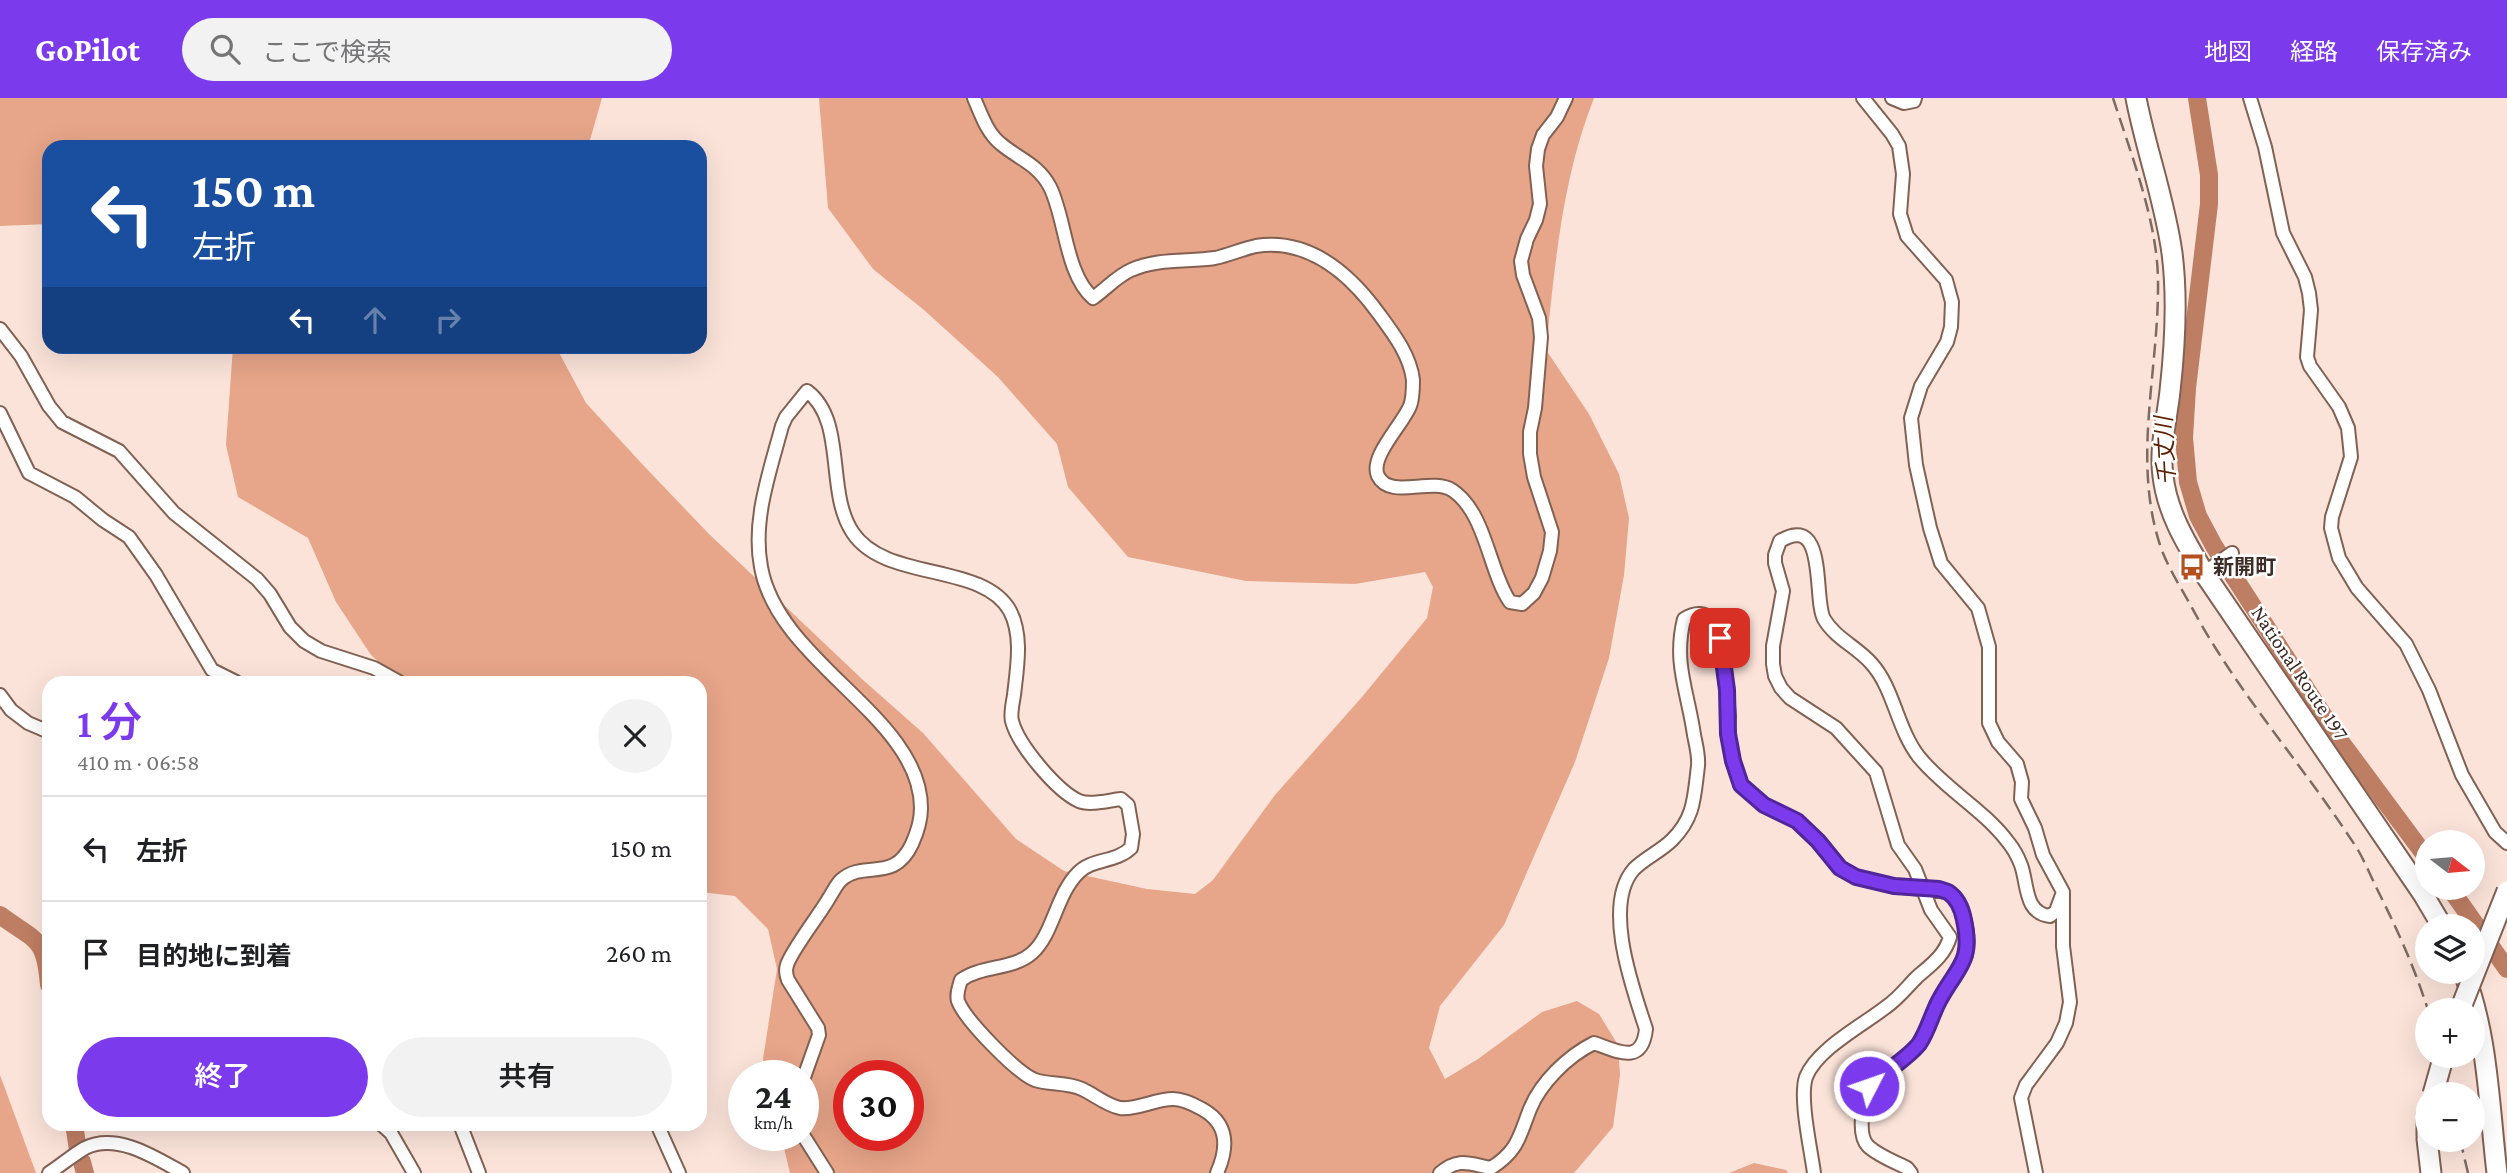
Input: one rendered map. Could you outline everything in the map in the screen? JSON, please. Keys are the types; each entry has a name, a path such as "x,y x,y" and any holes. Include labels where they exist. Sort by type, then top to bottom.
{"highway":[{"name":"National Route 197","path":"2136,98 2164,212 2173,266 2175,342 2163,444 2163,475 2169,504 2184,540 2208,570 2435,914"},
{"path":"2465,998 2507,891"},
{"path":"2468,984 2479,1031 2497,1173"},
{"path":"2429,1152 2431,1173"}],"street":[{"path":"974,98 995,139 1030,163 1044,176 1052,189 1075,270 1087,293 1093,298 1134,268 1163,262 1218,257 1255,247 1296,247 1318,255 1334,266 1362,294 1396,338 1409,363 1413,380 1410,407 1382,452 1376,467 1378,476 1384,484 1392,487 1424,484 1444,486 1460,496 1483,534 1500,588 1510,602 1522,604 1534,593 1542,578 1552,532 1534,477 1530,454 1541,337 1539,318 1523,275 1521,261 1539,204 1536,166 1538,149 1543,135 1566,98"},
{"path":"1863,98 1899,146 1903,174 1900,214 1907,236 1946,280 1952,302 1951,327 1947,342 1921,386 1911,418 1916,465 1927,517 1941,563 1978,608 1989,647 1989,723 1998,742 2017,764 2022,782 2021,799 2035,828 2043,855 2063,892 2063,946 2070,1002 2066,1023 2057,1043 2026,1085 2021,1098 2036,1173"},
{"path":"1892,98 1904,103 1914,101 1915,98"},
{"path":"2250,98 2265,147 2283,233 2305,277 2309,293 2311,310 2307,357 2310,366 2339,407 2347,428 2351,457 2331,528 2339,558 2357,588 2406,644 2429,690 2462,775 2495,832 2507,843"},
{"path":"0,329 21,356 49,406 62,422 119,451 174,513 257,579 270,594 290,627 304,641 321,651 374,668 388,676"},
{"path":"810,1060 819,1035 818,1028 788,980 787,962 839,882 848,875 890,867 901,862 919,827 921,808 918,785 902,752 872,714 790,629 766,589 760,565 759,536 765,492 782,426 807,391 825,413 841,508 854,535 865,547 882,557 984,588 1002,599 1012,615 1017,634 1011,720 1024,745 1046,776 1080,801 1121,799 1128,804 1133,834 1131,848 1121,857 1095,863 1079,871 1064,891 1043,939 1033,953 1020,961 970,974 961,980 958,999 965,1015 1014,1066 1038,1081 1068,1084 1083,1089 1112,1106 1124,1108 1175,1099 1191,1103 1209,1113 1222,1126 1225,1138 1225,1151 1217,1173"},
{"path":"0,413 29,473 75,497 129,537 156,575 212,670 224,676"},
{"path":"1814,1173 1806,1120 1806,1076 1818,1060 1842,1038 1889,1005 1947,950 1950,937 1930,911 1915,869 1898,845 1875,772 1836,728 1790,698 1775,676 1773,646 1783,591 1775,555 1780,541 1794,535 1809,543 1817,561 1818,596 1824,619 1873,665 1901,728 1918,756 1984,815 2011,845 2021,865 2025,890 2036,910 2050,916 2056,911 2063,892"},
{"path":"2208,570 2232,553"},
{"path":"1440,1173 1452,1163 1464,1162 1492,1168 1508,1157 1522,1135 1530,1108 1542,1089 1577,1051 1594,1043 1626,1055 1633,1053 1645,1037 1646,1029 1626,964 1621,923 1622,896 1634,869 1672,840 1692,814 1698,761 1692,716 1680,666 1679,639 1684,619 1694,613 1705,614 1716,621 1725,666 1728,734 1741,785 1764,805 1797,821 1840,868 1868,882 1922,890 1939,889 1955,897 1964,916 1966,955 1941,997 1920,1043 1869,1086 1866,1095 1862,1134 1867,1145 1910,1173"},
{"path":"0,695 11,710 42,729"},
{"path":"389,1131 414,1173"},
{"path":"463,1131 479,1173"},
{"path":"660,1131 679,1173"},
{"path":"49,1173 87,1147 109,1144 134,1148 183,1173"},
{"path":"813,1151 827,1173"}],"shaded area":[{"path":"0,98 602,98 590,140 42,140 42,224 0,226"},
{"path":"819,98 1594,98 1574,159 1561,222 1546,350 1589,414 1619,474 1629,518 1624,575 1609,658 1575,762 1504,925 1440,1006 1429,1048 1445,1079 1478,1059 1542,1012 1577,1001 1599,1014 1618,1045 1620,1075 1613,1127 1574,1173 790,1173 785,1151 819,1151 819,1060 763,1060 777,969 768,929 735,896 707,893 707,676 395,676 371,655 336,602 308,538 238,497 226,445 232,354 560,354 586,403 643,465 708,533 923,733 1016,839 1064,871 1147,889 1195,894 1213,880 1275,795 1362,697 1427,618 1433,587 1425,572 1355,584 1246,581 1128,557 1068,487 1057,444 998,377 924,310 873,269 828,208"},
{"path":"0,1075 36,1173 0,1173"},
{"path":"1754,1163 1786,1170 1788,1173 1729,1173"}],"waterway":[{"name":"千丈川","path":"2197,98 2209,175 2209,204 2187,388 2184,438 2188,482 2198,516 2214,546 2338,738 2415,842"},
{"name":"千丈川","path":"2458,900 2507,969"},
{"path":"0,915 30,936 42,950"},
{"name":"千丈川","path":"2502,958 2507,957"},
{"path":"75,1131 78,1150"},
{"path":"82,1162 85,1173"}],"railway":[{"path":"2113,98 2149,213 2157,259 2157,315 2147,447 2152,513 2160,545 2178,583 2229,670 2358,850 2399,936 2424,998"},
{"path":"2444,1068 2447,1082"},
{"path":"2463,1152 2468,1173"}],"place":[{"name":"新開町","path":"2192,567"}],"route":[{"path":"1720,638 1727,690 1728,734 1741,785 1764,805 1797,821 1840,868 1868,882 1948,892 1955,897 1964,916 1966,955 1941,997 1920,1043 1869,1086"}]}
